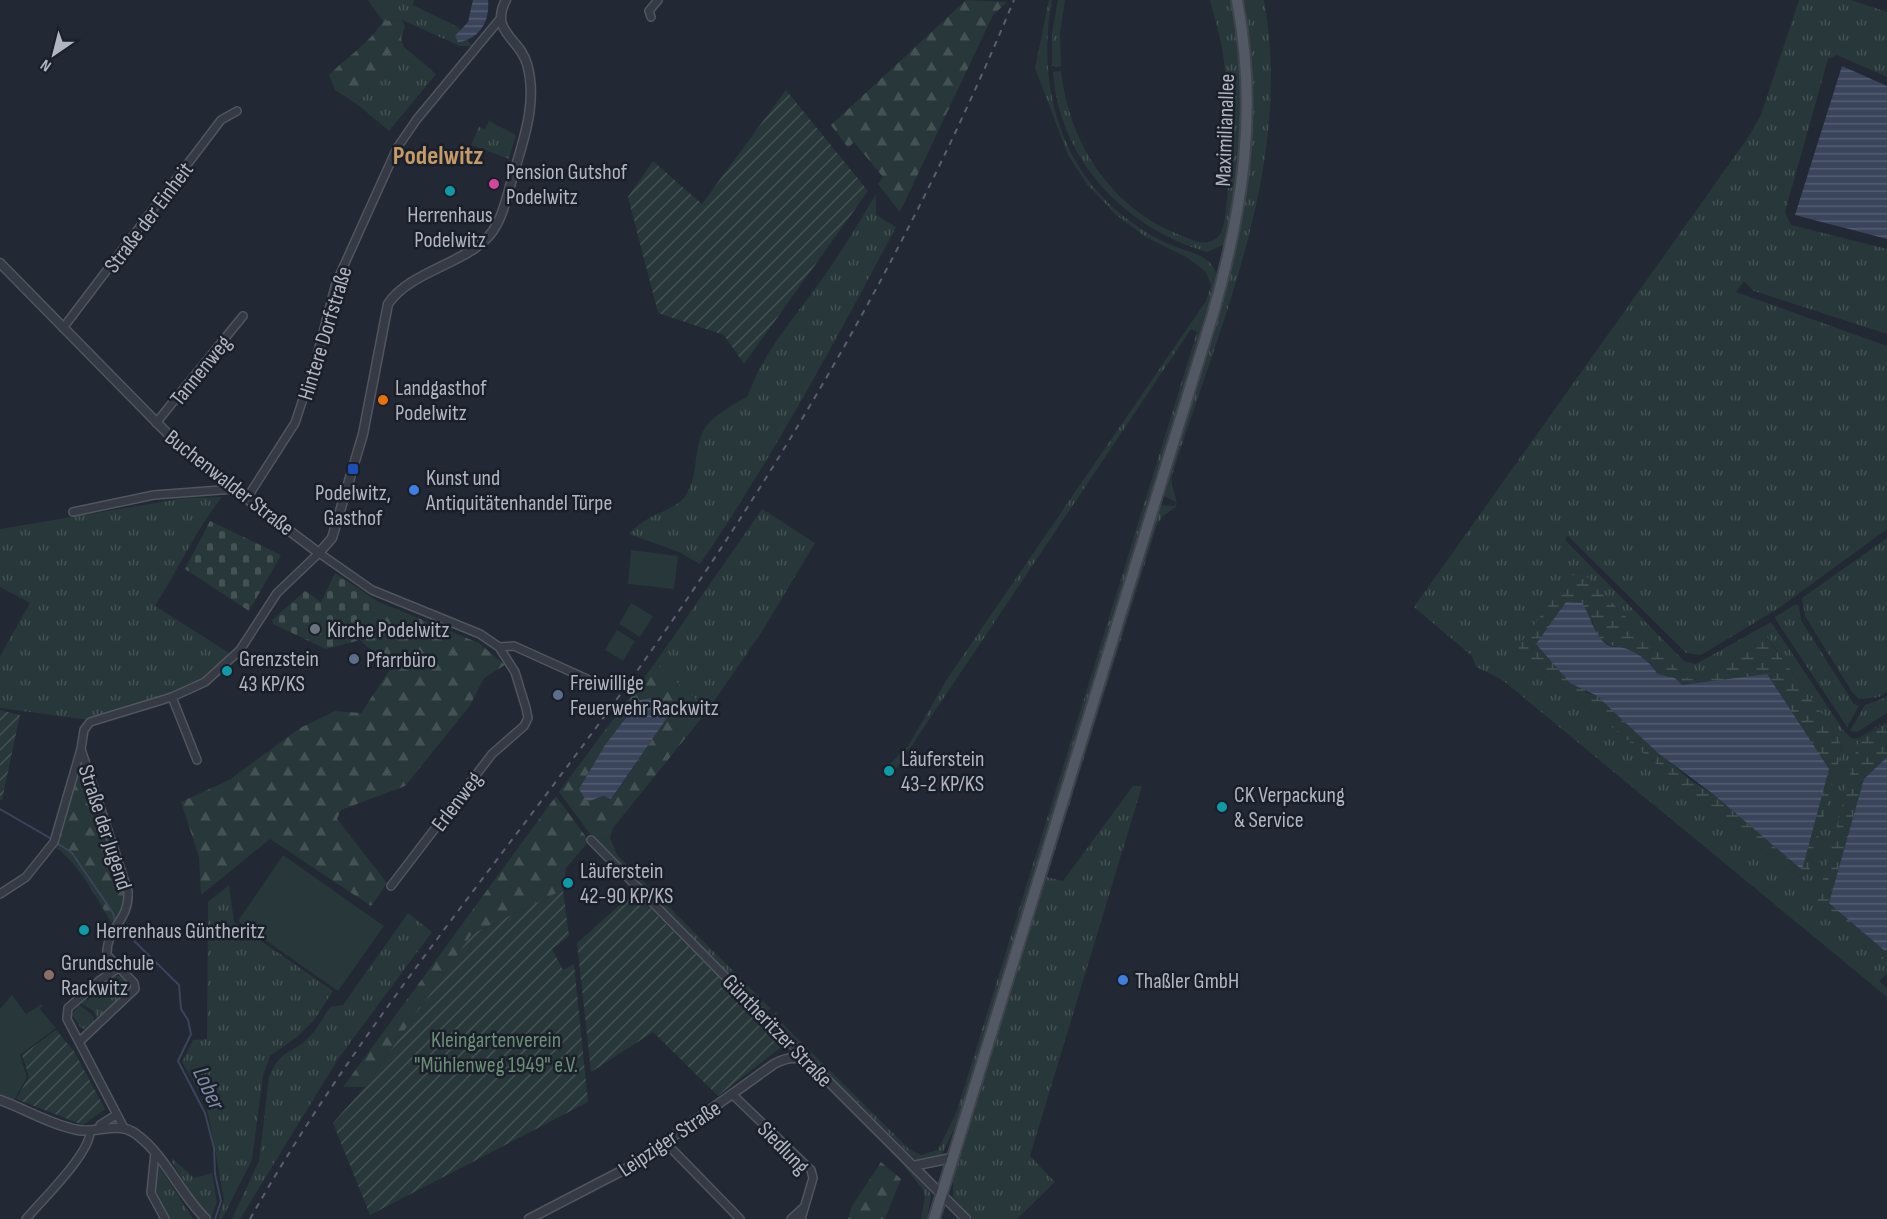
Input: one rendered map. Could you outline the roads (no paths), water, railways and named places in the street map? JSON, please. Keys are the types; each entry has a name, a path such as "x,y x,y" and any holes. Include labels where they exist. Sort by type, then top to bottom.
{"main road":[{"name":"Maximilianallee","path":"934,1219 1228,261 1241,200 1247,128 1245,56 1238,0"}],"street":[{"path":"319,553 332,538 363,434 388,304 430,271 484,241 495,228 502,214 527,128 530,105 527,64 503,28 500,19 505,0"},
{"path":"651,17 649,11 658,0"},
{"name":"Hintere Dorfstraße","path":"247,498 295,423 315,363 336,283 397,148 417,119 500,19"},
{"name":"Straße der Einheit","path":"63,328 221,120 237,111"},
{"name":"Buchenwalder Straße","path":"0,263 156,423 234,489 372,590 480,634 499,647 515,672 526,708 527,722"},
{"name":"Tannenweg","path":"156,423 243,316"},
{"path":"72,512 154,495 234,489"},
{"name":"Straße der Jugend","path":"79,1042 135,989 134,983 110,960 107,947 111,934 128,909 128,891 81,749 84,730 90,722 197,687 240,650 277,593 319,553"},
{"name":"Buchenwalder Straße","path":"499,647 514,646 587,679"},
{"path":"172,697 197,760"},
{"name":"Erlenweg","path":"392,886 492,754 527,722"},
{"path":"0,894 23,880 54,842 81,749"},
{"name":"Güntheritzer Straße","path":"591,840 966,1219"},
{"path":"118,968 68,1008 67,1019 123,1128"},
{"name":"Leipziger Straße","path":"530,1219 633,1164 782,1059 790,1057 806,1059"},
{"name":"Siedlung","path":"733,1095 811,1170 813,1178 801,1219"},
{"path":"0,1100 72,1129 123,1128 136,1134 168,1166 190,1201 206,1219"},
{"path":"100,1128 100,1125 116,1114"},
{"path":"26,1219 82,1152 90,1138 90,1130"},
{"path":"665,1143 740,1219"},
{"path":"155,1152 151,1193 165,1219"},
{"path":"913,1166 951,1158"},
{"name":"Siedlung","path":"791,1219 805,1206"}],"water":[{"path":"473,0 488,0 485,22 478,33 458,42 455,36 468,22"},
{"path":"1842,66 1887,86 1887,239 1795,215"},
{"path":"1566,602 1582,603 1597,633 1605,643 1612,647 1622,647 1644,658 1657,674 1675,678 1682,685 1767,674 1829,769 1802,870 1713,794 1658,753 1597,696 1570,683 1536,644"},
{"path":"657,697 673,709 611,799 603,796 587,802 579,789 605,745 640,700"},
{"path":"1887,757 1887,949 1885,951 1829,903 1864,779"}],"waterway":[{"name":"Lober","path":"0,809 50,838"},
{"name":"Lober","path":"57,843 72,853 113,913 115,921"},
{"name":"Lober","path":"121,928 179,985 181,1009 188,1020 191,1034 178,1061 205,1113 214,1148 215,1174 221,1201 215,1219"}],"railway":[{"path":"250,1219 291,1150 381,1016 622,692 734,528 838,358 886,270 932,182 1014,0"}],"place":[{"name":"Pension Gutshof Podelwitz","path":"494,184"},
{"name":"Herrenhaus Podelwitz","path":"450,191"},
{"name":"Landgasthof Podelwitz","path":"383,400"},
{"name":"Podelwitz, Gasthof","path":"353,469"},
{"name":"Kunst und Antiquitätenhandel Türpe","path":"414,490"},
{"name":"Kirche Podelwitz","path":"315,629"},
{"name":"Pfarrbüro","path":"354,659"},
{"name":"Grenzstein 43 KP/KS","path":"227,671"},
{"name":"Freiwillige Feuerwehr Rackwitz","path":"558,695"},
{"name":"Läuferstein 43-2 KP/KS","path":"889,771"},
{"name":"CK Verpackung & Service","path":"1222,807"},
{"name":"Läuferstein 42-90 KP/KS","path":"568,883"},
{"name":"Herrenhaus Güntheritz","path":"84,930"},
{"name":"Grundschule Rackwitz","path":"49,975"},
{"name":"Thaßler GmbH","path":"1123,980"}],"district":[{"name":"Podelwitz","path":"438,155"}],"park label":[{"name":"Kleingartenverein \"Mühlenweg 1949\" e.V.","path":"496,1052"}]}
